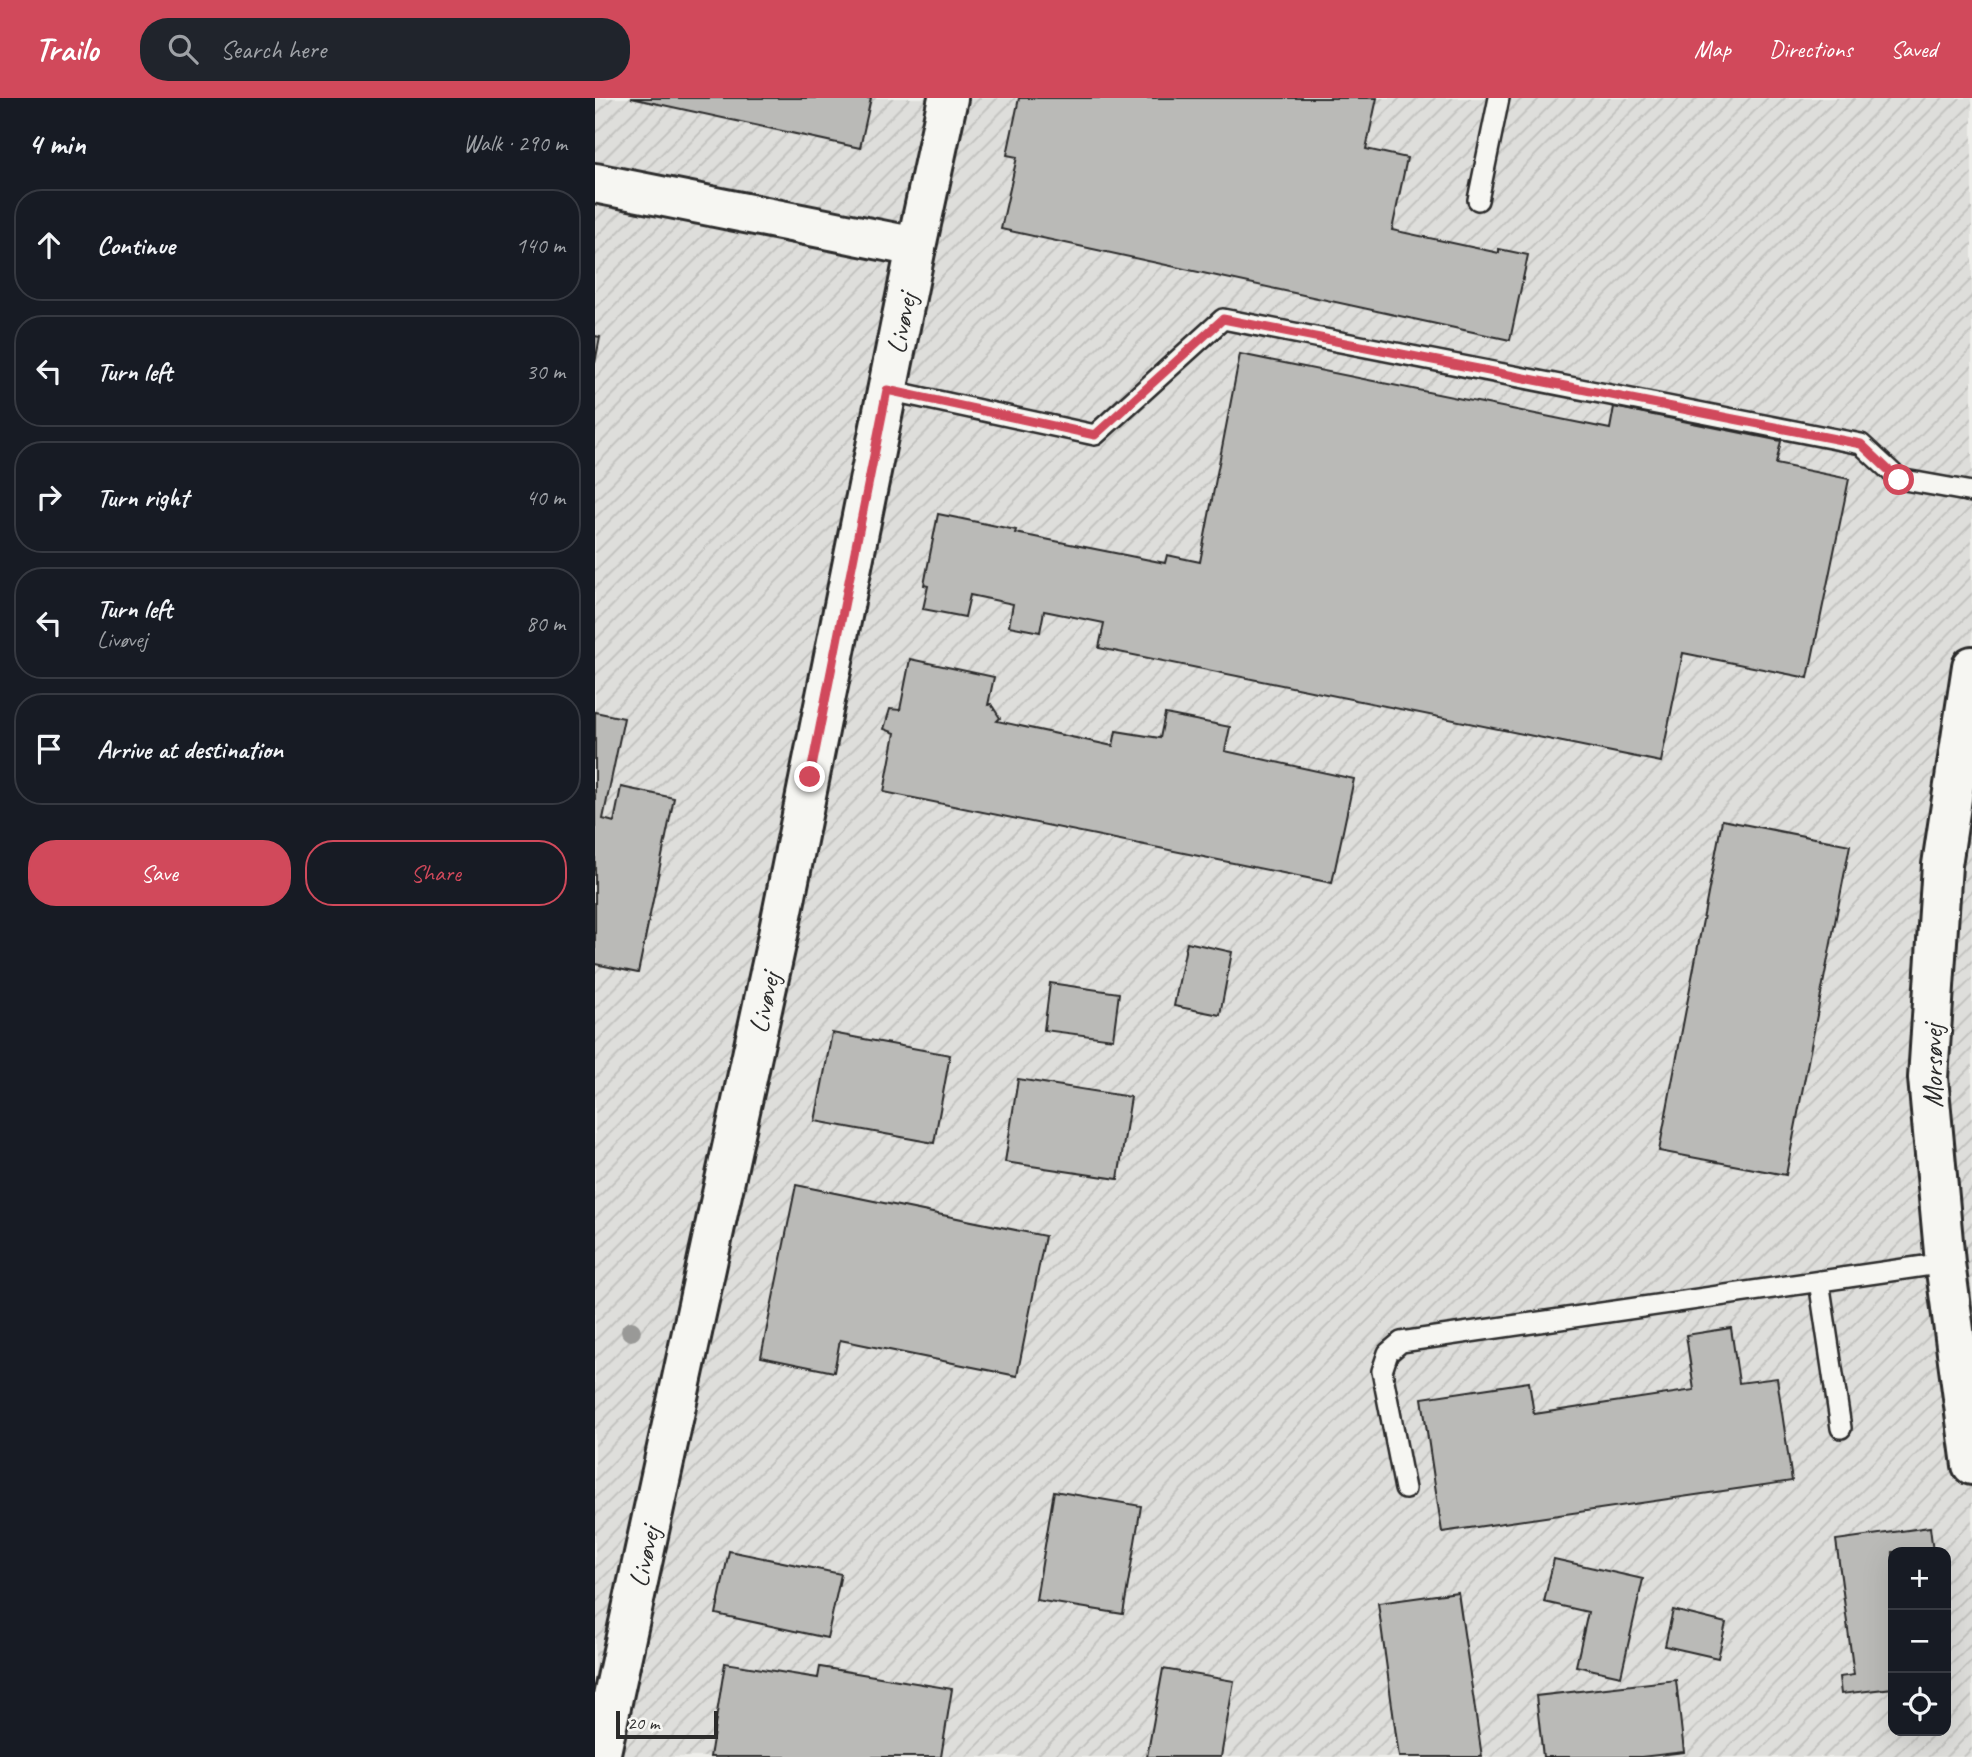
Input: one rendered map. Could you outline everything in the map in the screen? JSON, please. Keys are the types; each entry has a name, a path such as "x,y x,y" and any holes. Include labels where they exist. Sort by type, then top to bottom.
{"street":[{"name":"Livøvej","path":"600,1757 778,940 948,98"},
{"path":"595,183 916,247"},
{"name":"Morsøvej","path":"1972,666 1957,867 1928,1078 1945,1263 1972,1465"}],"lane":[{"path":"1478,200 1499,98"},
{"path":"887,390 1095,435 1223,319 1861,444 1899,480 1972,492"},
{"path":"1405,1489 1382,1371 1388,1353 1401,1342 1945,1263"},
{"path":"1819,1281 1842,1428"}],"shaded area":[{"path":"595,98 1972,98 1972,1757 595,1757"}],"building":[{"path":"631,98 871,98 860,148"},
{"path":"1019,98 1377,98 1366,149 1407,158 1392,230 1499,253 1499,249 1528,255 1510,340 1001,229 1017,157 1007,155"},
{"path":"595,336 600,337 595,363"},
{"path":"1240,354 1610,429 1614,407 1781,441 1776,464 1849,479 1808,678 1683,653 1661,762 1099,648 1104,623 1044,611 1040,632 1009,626 1013,604 970,595 965,617 923,609 928,586 924,585 938,514 1016,530 1015,533 1165,563 1167,555 1200,562"},
{"path":"910,659 994,677 988,705 991,704 1000,718 997,721 1113,746 1116,731 1160,738 1165,714 1230,727 1225,751 1354,779 1332,883 884,792 895,733 884,729 890,709 900,710"},
{"path":"595,712 624,718 603,819 614,822 621,787 674,798 638,973 595,964"},
{"path":"1722,820 1850,845 1786,1175 1659,1151"},
{"path":"1187,942 1232,952 1220,1015 1174,1006"},
{"path":"1050,983 1119,993 1113,1039 1044,1030"},
{"path":"832,1033 950,1055 934,1143 815,1121"},
{"path":"1018,1079 1131,1097 1118,1179 1005,1162"},
{"path":"796,1185 1045,1236 1017,1376 840,1340 834,1372 761,1357"},
{"path":"1731,1328 1739,1383 1777,1378 1792,1481 1442,1532 1422,1398 1529,1382 1534,1414 1694,1390 1686,1335"},
{"path":"1054,1491 1141,1506 1123,1614 1036,1600"},
{"path":"1930,1527 1932,1547 1888,1547 1888,1689 1841,1694 1839,1677 1854,1675 1836,1540"},
{"path":"729,1551 841,1574 827,1638 716,1614"},
{"path":"1554,1559 1643,1579 1621,1676 1576,1666 1588,1612 1544,1602"},
{"path":"1458,1592 1482,1757 1399,1757 1378,1603"},
{"path":"1673,1610 1726,1623 1718,1658 1665,1646"},
{"path":"725,1663 818,1678 820,1667 952,1689 941,1757 710,1757"},
{"path":"1163,1669 1234,1681 1221,1757 1147,1757"},
{"path":"1676,1680 1684,1752 1641,1757 1543,1757 1536,1696"}],"route":[{"path":"810,777 887,390 1095,435 1223,319 1861,444 1899,480"}]}
